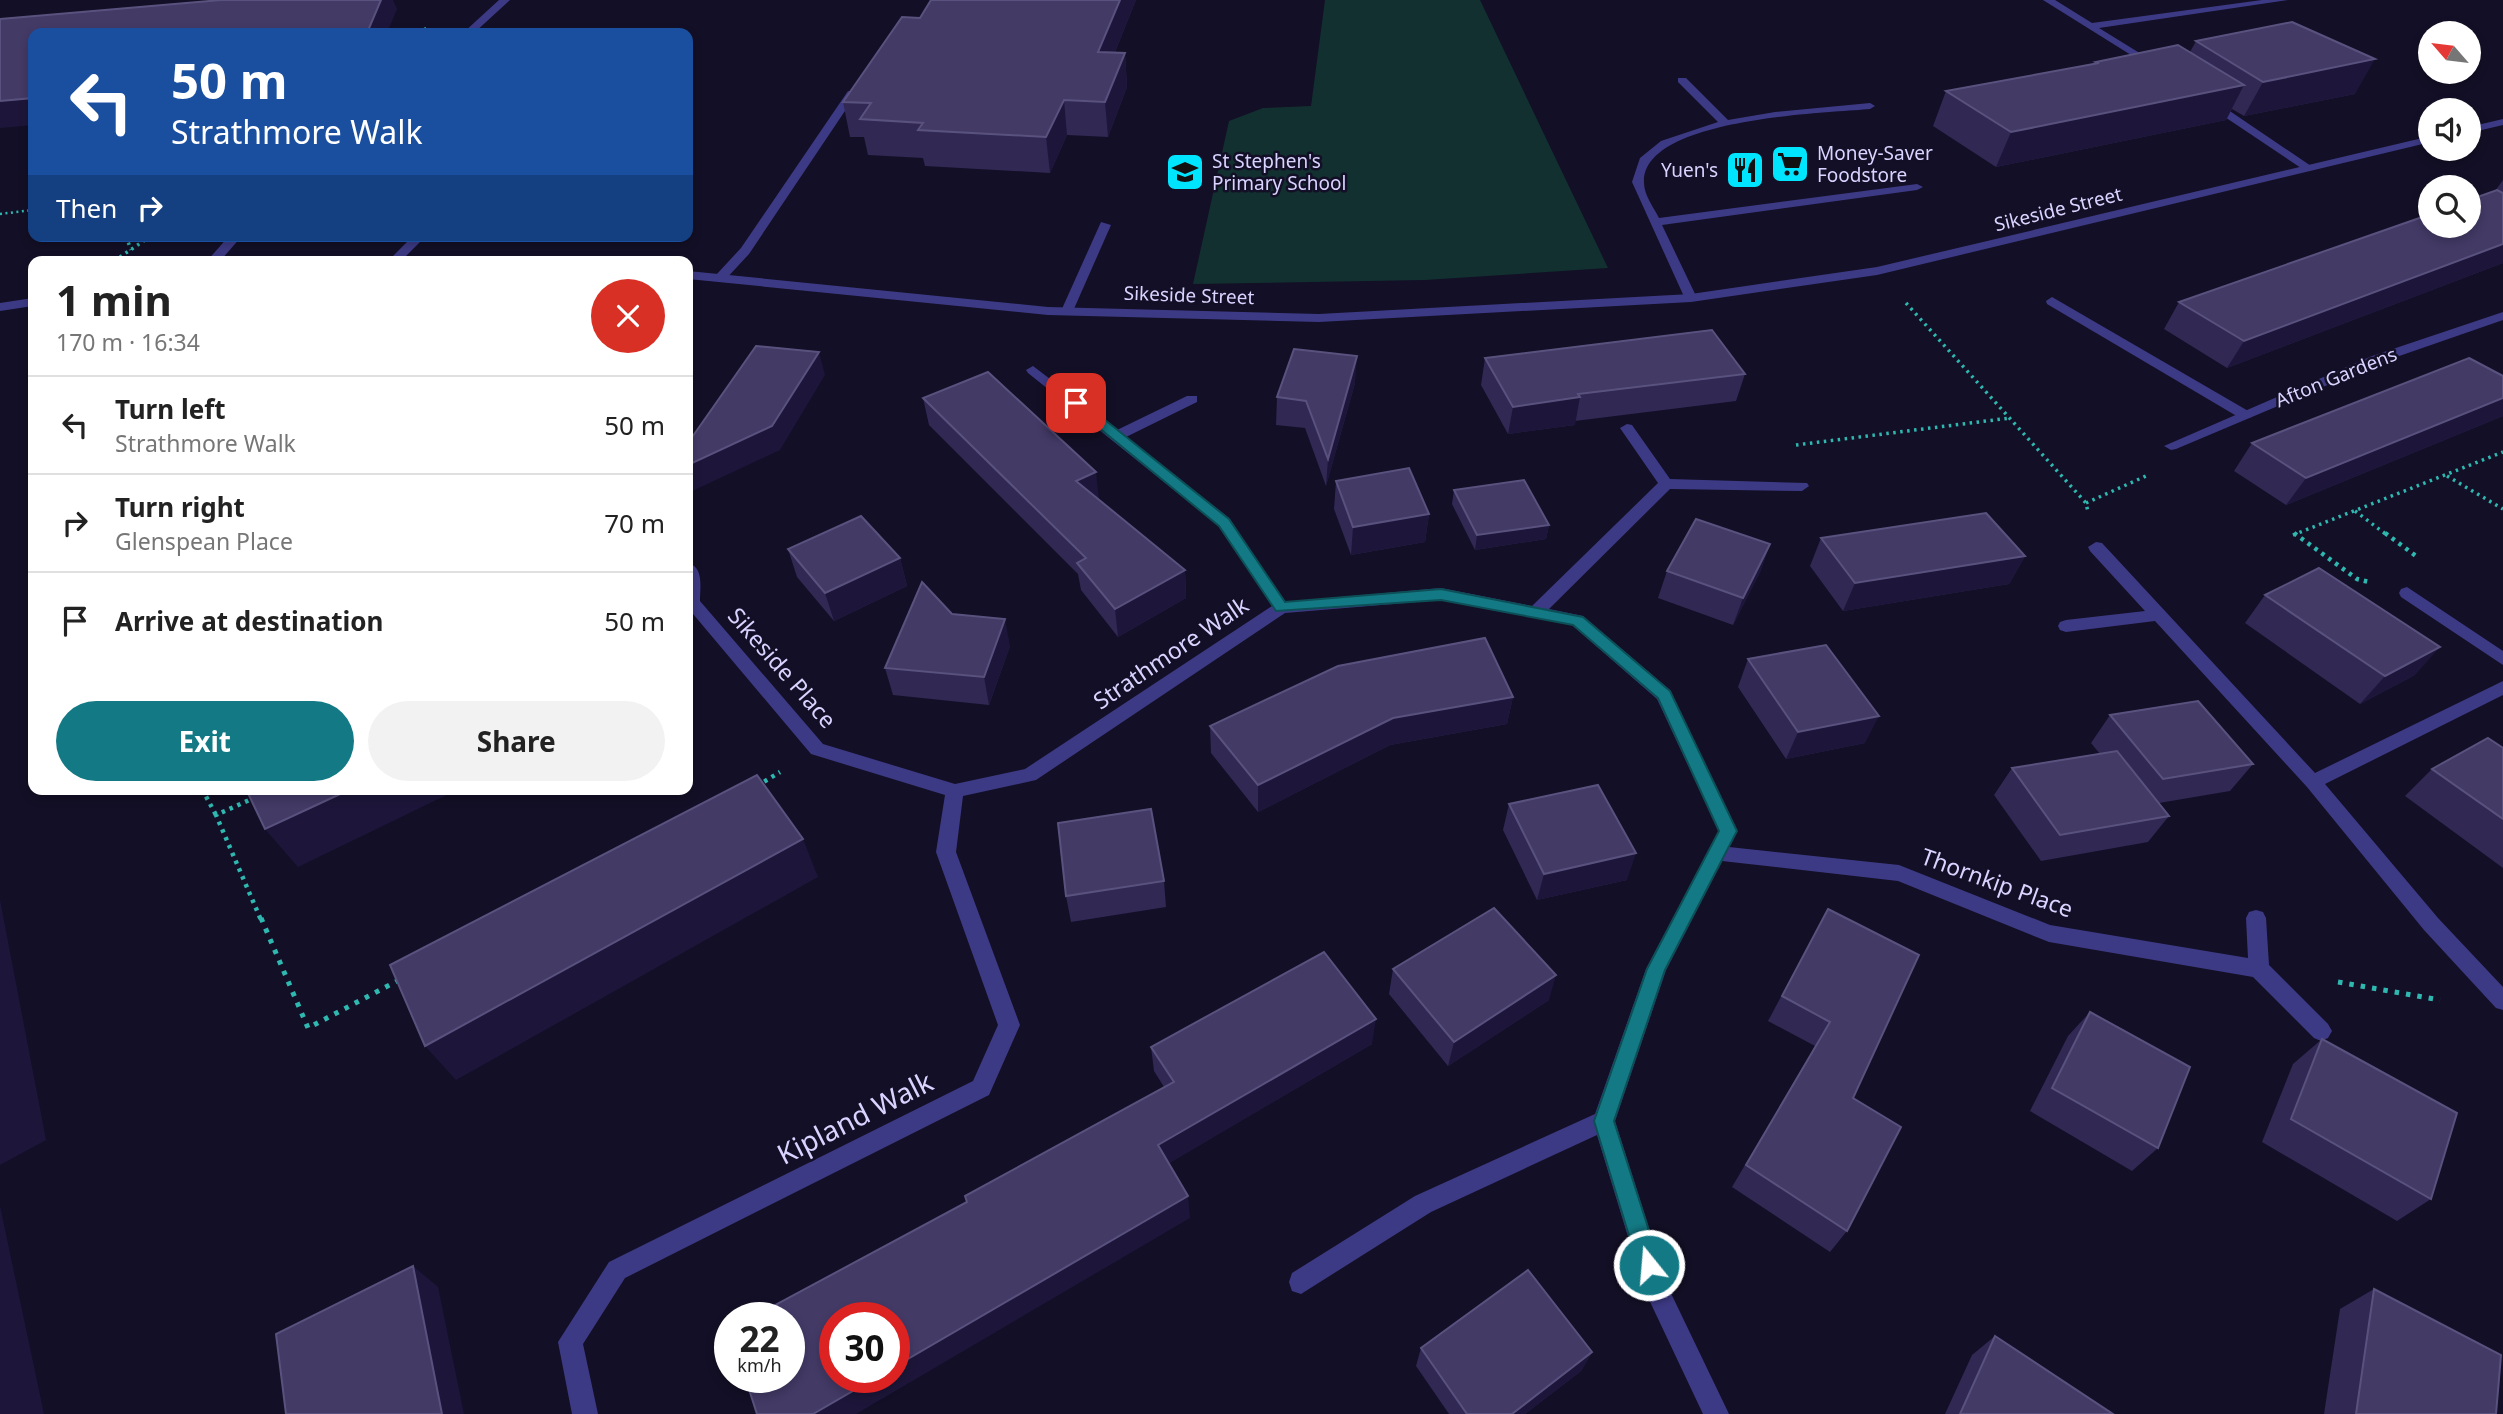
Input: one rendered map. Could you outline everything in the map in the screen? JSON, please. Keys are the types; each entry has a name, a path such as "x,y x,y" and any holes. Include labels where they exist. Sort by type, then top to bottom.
{"street":[{"path":"474,28 505,0"},
{"path":"2048,0 2171,77"},
{"path":"2092,26 2283,0"},
{"path":"1682,80 1725,123"},
{"path":"720,278 745,251 852,93"},
{"path":"2205,98 2308,168"},
{"path":"1691,298 1637,182 1642,162 1655,147 1687,131 1725,123 1870,106"},
{"path":"2481,127 2503,121"},
{"name":"Sikeside Street","path":"693,275 1067,311 1319,318 1691,298 1877,271 2418,142"},
{"path":"1655,222 1917,187"},
{"path":"1067,311 1105,225"},
{"path":"218,256 230,242"},
{"path":"399,256 414,242"},
{"path":"2052,302 2245,415"},
{"path":"0,307 28,303"},
{"name":"Afton Gardens","path":"2171,446 2377,359 2503,316"},
{"path":"1033,370 1224,522 1281,608"},
{"path":"1118,435 1192,400"},
{"path":"1628,429 1666,484"},
{"path":"1536,612 1666,484 1802,486"},
{"path":"2096,547 2313,782 2431,924 2503,1001"},
{"path":"2407,593 2503,659"},
{"name":"Strathmore Walk","path":"955,791 1030,775 1281,608 1441,594 1577,620 1664,695 1728,831 1657,969 1604,1121"},
{"name":"Sikeside Place","path":"693,603 817,749 955,791"},
{"path":"2067,626 2158,615"},
{"path":"2313,782 2503,687"},
{"name":"Kipland Walk","path":"585,1414 570,1342 617,1270 981,1088 1009,1025 946,852 955,791"},
{"name":"Thornkip Place","path":"1716,853 1899,873 2049,933 2259,969"},
{"path":"2256,918 2259,969 2320,1031"},
{"path":"1301,1282 1423,1204 1604,1121 1656,1289 1716,1414"}],"path":[{"path":"0,214 28,211"},
{"path":"129,242 131,250"},
{"path":"122,256 142,242"},
{"path":"1877,271 2086,503 2096,547"},
{"path":"1802,486 1771,448 2010,418"},
{"path":"2086,503 2176,462 2171,446"},
{"path":"2407,593 2357,579 2292,534 2503,453"},
{"path":"2446,476 2503,509"},
{"path":"752,789 817,749"},
{"path":"205,795 308,1028 405,977"},
{"path":"216,814 259,795"},
{"path":"2259,969 2449,1001"}],"green space":[{"path":"1325,0 1480,0 1608,268 1425,280 1193,284 1229,121 1263,108 1311,106"}],"building":[{"path":"221,0 381,0 369,28 28,28 28,98 0,101 0,19"},
{"path":"931,0 1120,0 1098,52 1125,53 1105,102 1064,100 1046,137 918,130 923,123 860,119 871,103 843,102 902,17 920,18"},
{"path":"2292,22 2375,59 2263,82 2196,41"},
{"path":"2178,45 2244,85 2011,132 1946,91 2099,63 2096,62"},
{"path":"2497,190 2503,193 2503,244 2244,341 2179,302 2418,219 2418,238 2481,238 2481,196"},
{"path":"1712,330 1745,374 1578,394 1580,397 1513,407 1485,358"},
{"path":"756,346 819,352 772,426 693,463 693,436"},
{"path":"1294,349 1357,356 1328,459 1306,401 1277,397"},
{"path":"2469,358 2503,376 2503,398 2306,478 2252,443"},
{"path":"988,372 1096,472 1076,481 1185,570 1115,609 1077,563 1086,558 923,398"},
{"path":"1409,468 1429,514 1353,527 1336,481"},
{"path":"1524,480 1549,525 1477,535 1454,490"},
{"path":"1986,513 2025,556 1855,583 1821,538"},
{"path":"861,516 900,558 825,593 788,549"},
{"path":"1696,519 1770,544 1743,598 1667,571"},
{"path":"2319,568 2440,647 2385,676 2265,595"},
{"path":"922,582 952,614 1005,619 984,677 885,668"},
{"path":"1485,638 1513,697 1393,718 1258,785 1210,726 1338,666"},
{"path":"1826,645 1879,716 1798,732 1748,659"},
{"path":"2198,701 2253,764 2163,779 2110,715"},
{"path":"2488,738 2503,748 2503,819 2432,769"},
{"path":"2117,751 2169,816 2060,835 2012,768"},
{"path":"757,775 803,839 425,1046 390,965"},
{"path":"1598,785 1636,853 1544,874 1509,804"},
{"path":"249,795 338,795 265,829"},
{"path":"1151,809 1164,881 1066,896 1058,823"},
{"path":"1494,908 1556,975 1454,1042 1393,969"},
{"path":"1828,909 1919,955 1853,1098 1901,1127 1847,1231 1746,1165 1830,1022 1782,996"},
{"path":"1324,952 1376,1019 1158,1145 1188,1196 910,1358 910,1302 819,1302 819,1393 849,1393 813,1414 757,1414 750,1393 805,1393 805,1302 781,1302 967,1202 965,1196 1174,1082 1151,1047"},
{"path":"2090,1012 2190,1067 2158,1148 2052,1088"},
{"path":"2322,1039 2457,1113 2431,1199 2291,1119"},
{"path":"413,1266 442,1414 286,1414 276,1334"},
{"path":"1528,1270 1592,1352 1512,1414 1467,1414 1421,1348"},
{"path":"2374,1289 2501,1355 2496,1414 2356,1414"},
{"path":"1995,1336 2113,1414 1960,1414"}],"place":[{"name":"Money-Saver Foodstore","path":"1790,164"},
{"name":"Yuen's","path":"1745,170"},
{"name":"St Stephen's Primary School","path":"1185,172"}],"route":[{"path":"1076,403 1224,522 1281,608 1441,594 1577,620 1664,695 1728,831 1657,969 1604,1121 1649,1265"}]}
